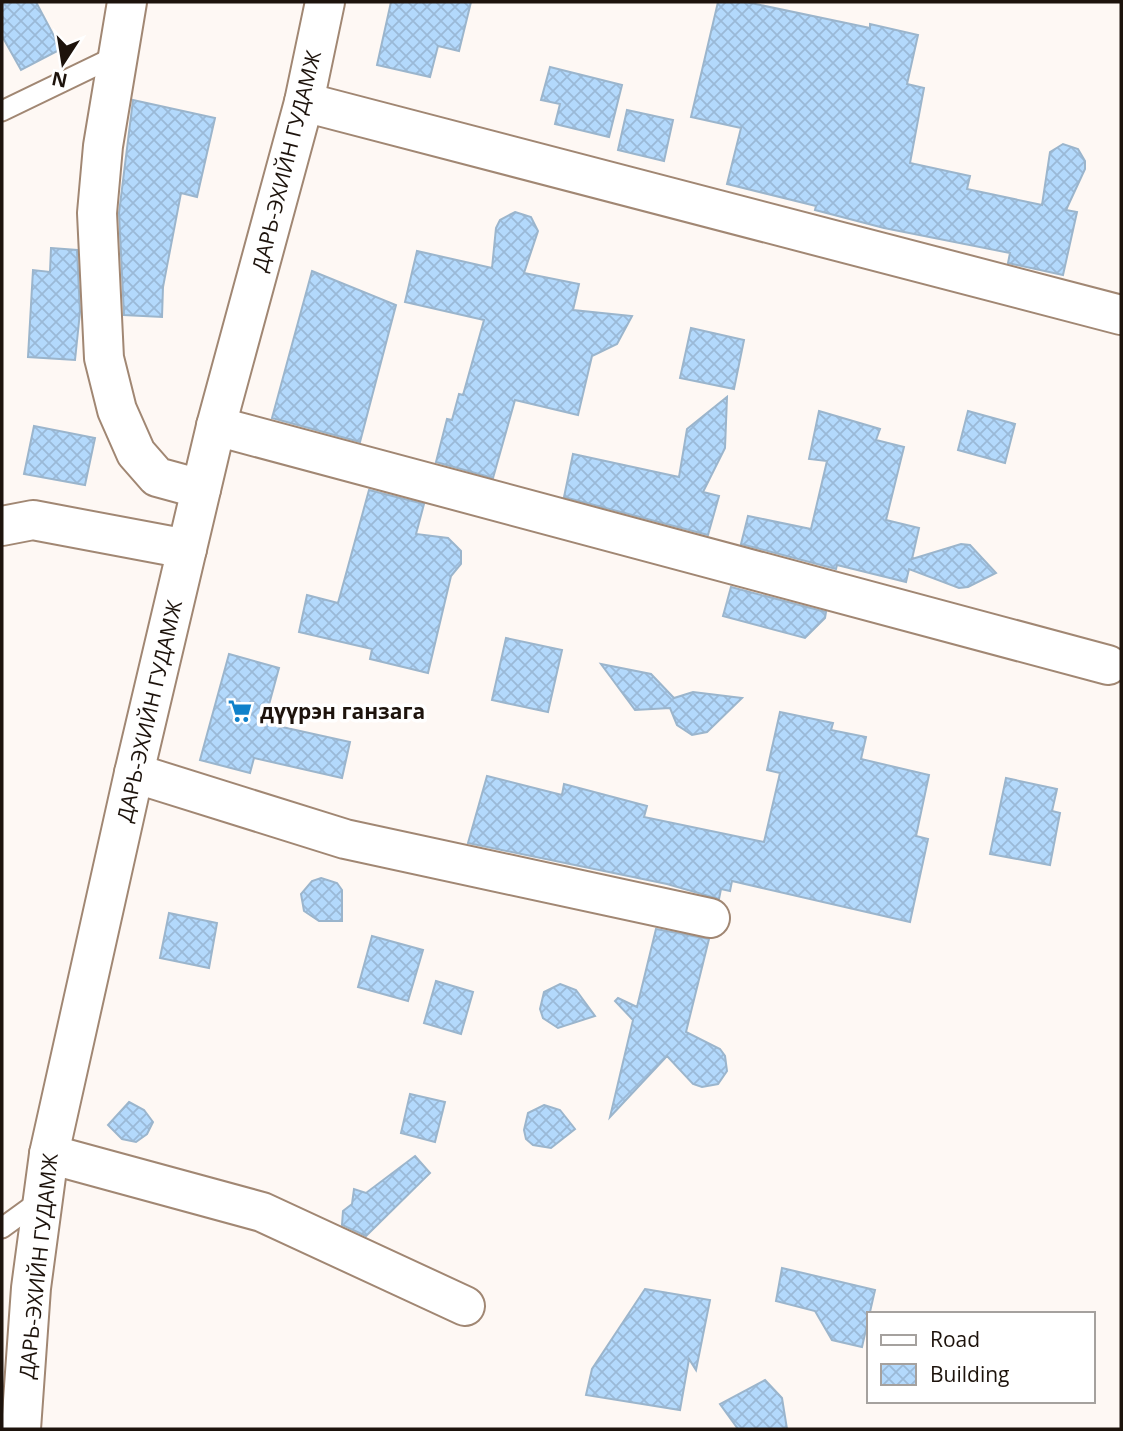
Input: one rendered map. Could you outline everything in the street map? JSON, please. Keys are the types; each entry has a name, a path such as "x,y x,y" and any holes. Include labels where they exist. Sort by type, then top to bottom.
{"street":[{"path":"127,2 103,146 97,213 104,358 117,410 136,453 158,477 201,489"},
{"name":"ДАРЬ-ЭХИЙН ГУДАМЖ","path":"21,1429 31,1288 49,1154 134,773 216,426 304,102 324,2"},
{"path":"304,102 1121,315"},
{"path":"216,426 1108,665"},
{"path":"2,526 33,520 187,550"},
{"path":"134,773 345,839 710,918"},
{"path":"49,1154 262,1212 465,1306"}],"lane":[{"path":"2,111 119,55"},
{"path":"2,1228 43,1198"}],"building":[{"path":"2,2 36,2 61,49 21,70 2,36"},
{"path":"391,2 471,2 459,51 438,46 430,77 377,65"},
{"path":"718,2 746,2 870,28 870,24 918,35 907,84 924,88 910,163 970,176 967,189 1042,205 1050,152 1063,144 1078,149 1085,161 1085,169 1066,210 1077,212 1063,275 1008,263 1010,253 884,228 815,210 816,206 727,184 741,128 691,117"},
{"path":"550,67 622,85 609,137 555,124 560,104 541,100"},
{"path":"133,100 215,118 197,197 181,193 163,287 162,317 124,315 119,213"},
{"path":"627,110 673,120 664,161 618,150"},
{"path":"515,212 531,217 538,231 524,273 579,284 573,310 632,316 617,344 592,356 578,415 515,400 493,478 436,462 447,419 452,420 459,394 463,395 484,320 405,302 417,251 492,268 496,228 500,220"},
{"path":"51,248 77,250 80,312 75,360 28,357 33,270 50,272"},
{"path":"312,271 396,305 360,442 272,418"},
{"path":"691,328 744,340 734,389 680,378"},
{"path":"727,397 725,448 703,492 719,496 708,535 564,497 573,454 679,477 687,429"},
{"path":"819,411 880,429 876,440 904,447 886,520 919,528 912,559 961,544 970,545 996,573 968,587 959,588 909,569 906,582 837,565 836,569 741,544 748,516 811,529 827,461 809,459"},
{"path":"968,411 1015,424 1005,463 958,450"},
{"path":"34,426 95,438 85,485 24,474"},
{"path":"369,490 424,504 416,534 448,538 461,551 461,564 451,576 428,673 370,659 372,649 299,632 307,595 338,603"},
{"path":"731,587 826,612 825,618 805,638 723,616"},
{"path":"506,638 562,650 548,712 492,700"},
{"path":"229,654 279,668 264,723 350,742 342,778 254,758 250,773 200,760"},
{"path":"601,664 651,674 674,698 693,692 742,698 707,732 692,735 677,725 670,708 635,710"},
{"path":"780,712 833,723 831,730 866,737 861,759 929,775 916,836 928,839 910,922 732,881 730,891 721,889 719,899 667,884 468,843 487,776 562,795 564,784 647,806 644,817 764,842 780,773 767,770"},
{"path":"1006,778 1057,789 1052,811 1060,813 1050,865 990,854"},
{"path":"321,878 337,883 342,890 342,921 319,921 304,911 301,894 312,881"},
{"path":"169,913 217,923 209,968 160,958"},
{"path":"656,929 709,939 686,1032 720,1049 725,1056 727,1071 718,1084 702,1087 693,1084 667,1056 610,1117 633,1020 615,1001 618,998 637,1007"},
{"path":"372,936 423,950 408,1001 358,987"},
{"path":"436,981 473,992 461,1034 424,1023"},
{"path":"560,984 576,990 595,1016 558,1028 543,1018 540,1009 544,992"},
{"path":"410,1094 445,1102 435,1142 401,1133"},
{"path":"129,1102 144,1110 153,1122 147,1134 136,1142 122,1139 108,1125"},
{"path":"544,1105 560,1110 575,1129 551,1148 533,1145 526,1139 524,1130 528,1113"},
{"path":"415,1156 430,1173 366,1236 342,1225 343,1211 352,1204 354,1189 366,1193"},
{"path":"782,1268 875,1290 870,1312 867,1312 862,1347 832,1340 815,1311 776,1301"},
{"path":"645,1289 710,1300 696,1370 689,1359 680,1410 586,1395 592,1369"},
{"path":"765,1380 782,1398 787,1429 738,1429 720,1404"}],"place":[{"name":"дүүрэн ганзага","path":"240,711"}]}
